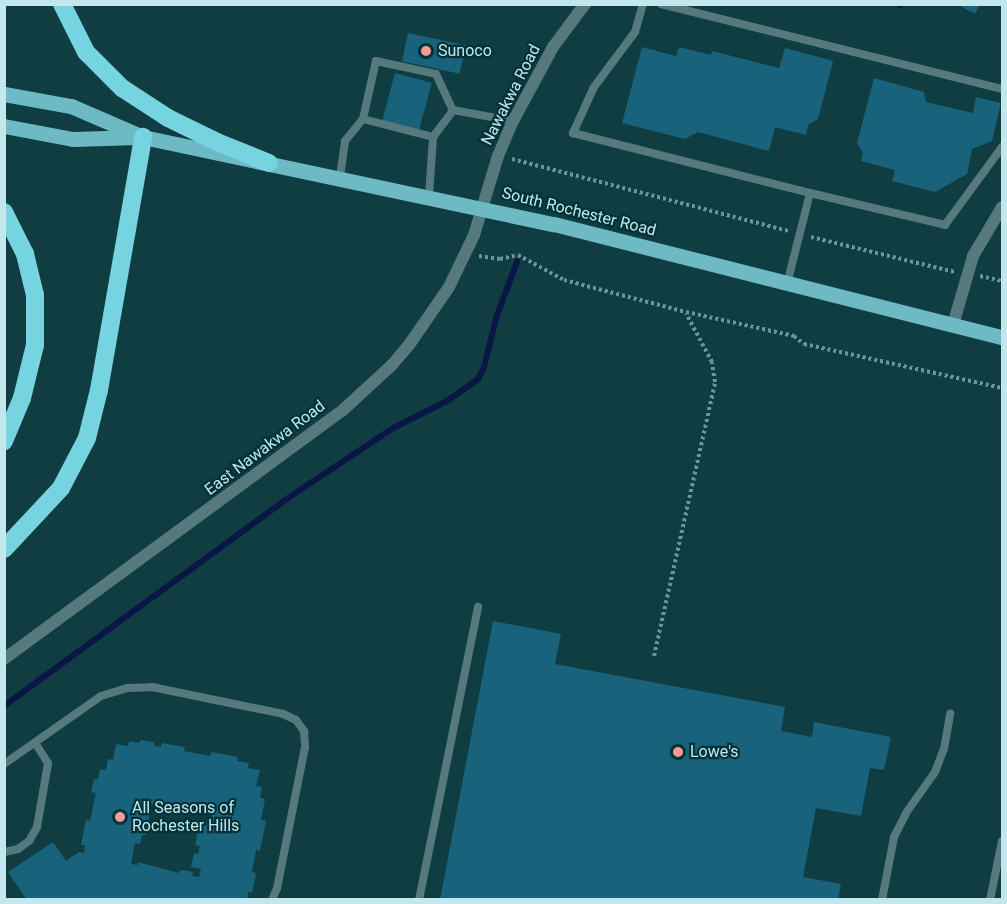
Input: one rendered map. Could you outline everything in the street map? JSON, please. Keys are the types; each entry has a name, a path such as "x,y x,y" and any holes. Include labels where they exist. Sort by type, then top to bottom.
{"highway":[{"path":"62,4 86,52 122,88 168,118 217,142 269,163"},
{"path":"4,549 61,488 87,438 99,390 143,137"},
{"path":"4,212 25,254 35,296 35,345 22,398 4,441"}],"main road":[{"name":"South Rochester Road","path":"4,94 71,106 143,137 484,208 1002,338"},
{"name":"South Rochester Road","path":"4,126 73,139 143,137"}],"street":[{"name":"Nawakwa Road","path":"484,208 498,156 513,122 553,47 585,4"},
{"path":"953,326 966,273 981,240 1002,207"},
{"name":"East Nawakwa Road","path":"4,659 344,410 371,386 409,345 437,305 466,253 484,208"}],"lane":[{"path":"643,4 635,32 594,87 573,133 945,225 1002,147"},
{"path":"661,4 1002,89"},
{"path":"340,177 345,141 363,119 376,61 436,74 453,110"},
{"path":"453,110 513,122"},
{"path":"429,196 433,136 453,110"},
{"path":"363,119 433,136"},
{"path":"787,284 810,193"},
{"path":"419,900 478,607"},
{"path":"4,765 101,696 127,688 152,687 283,714 296,720 304,731 305,747 277,888 272,900"},
{"path":"882,900 894,837 906,813 935,772 944,749 950,714"},
{"path":"4,852 18,849 29,841 37,827 48,763 35,743"},
{"path":"990,900 1002,841"}],"path":[{"path":"512,159 948,272 966,273 1002,281"},
{"path":"489,258 500,260 518,255 564,280 686,312 794,336 804,344 1002,388"},
{"path":"654,656 715,382 712,362 686,312"}],"building":[{"path":"956,4 980,4 975,14"},
{"path":"408,33 466,45 460,74 402,61"},
{"path":"642,47 676,56 679,47 711,55 712,51 779,68 785,48 833,61 818,119 808,125 806,135 775,127 769,151 698,132 685,139 622,123"},
{"path":"395,73 432,83 419,130 382,120"},
{"path":"874,78 924,92 926,102 973,113 976,97 1001,103 992,141 972,149 967,174 935,192 892,181 895,170 861,161 863,153 857,143"},
{"name":"Lowe's","path":"493,621 561,634 555,664 785,707 781,731 812,737 814,722 891,737 884,770 870,768 861,816 816,808 803,877 841,884 838,900 440,900"},
{"name":"All Seasons of Rochester Hills","path":"140,740 154,742 154,746 161,747 162,743 185,747 184,751 211,756 211,752 238,757 237,761 249,763 248,768 260,770 256,786 262,787 260,798 265,799 261,820 266,821 260,851 256,850 252,872 256,873 252,893 248,892 247,900 27,900 8,872 53,842 66,861 79,852 84,853 85,845 81,845 86,820 90,821 96,793 91,792 94,779 98,779 100,769 106,770 108,759 113,760 116,744 128,746 129,741 139,743","holes":["144,799 149,801 149,804 191,808 191,812 204,815 205,811 212,812 209,823 200,821 195,845 200,846 198,854 194,853 191,867 201,869 199,877 192,876 193,872 180,870 179,873 138,862 138,865 131,864 135,843 140,844 142,835 146,835 150,811 142,810"]}],"waterway":[{"path":"4,706 294,494 395,427 447,401 478,379 484,367 497,315 517,262"}],"place":[{"name":"Sunoco","path":"426,51"},
{"name":"Lowe's","path":"678,752"},
{"name":"All Seasons of Rochester Hills","path":"120,817"}]}
